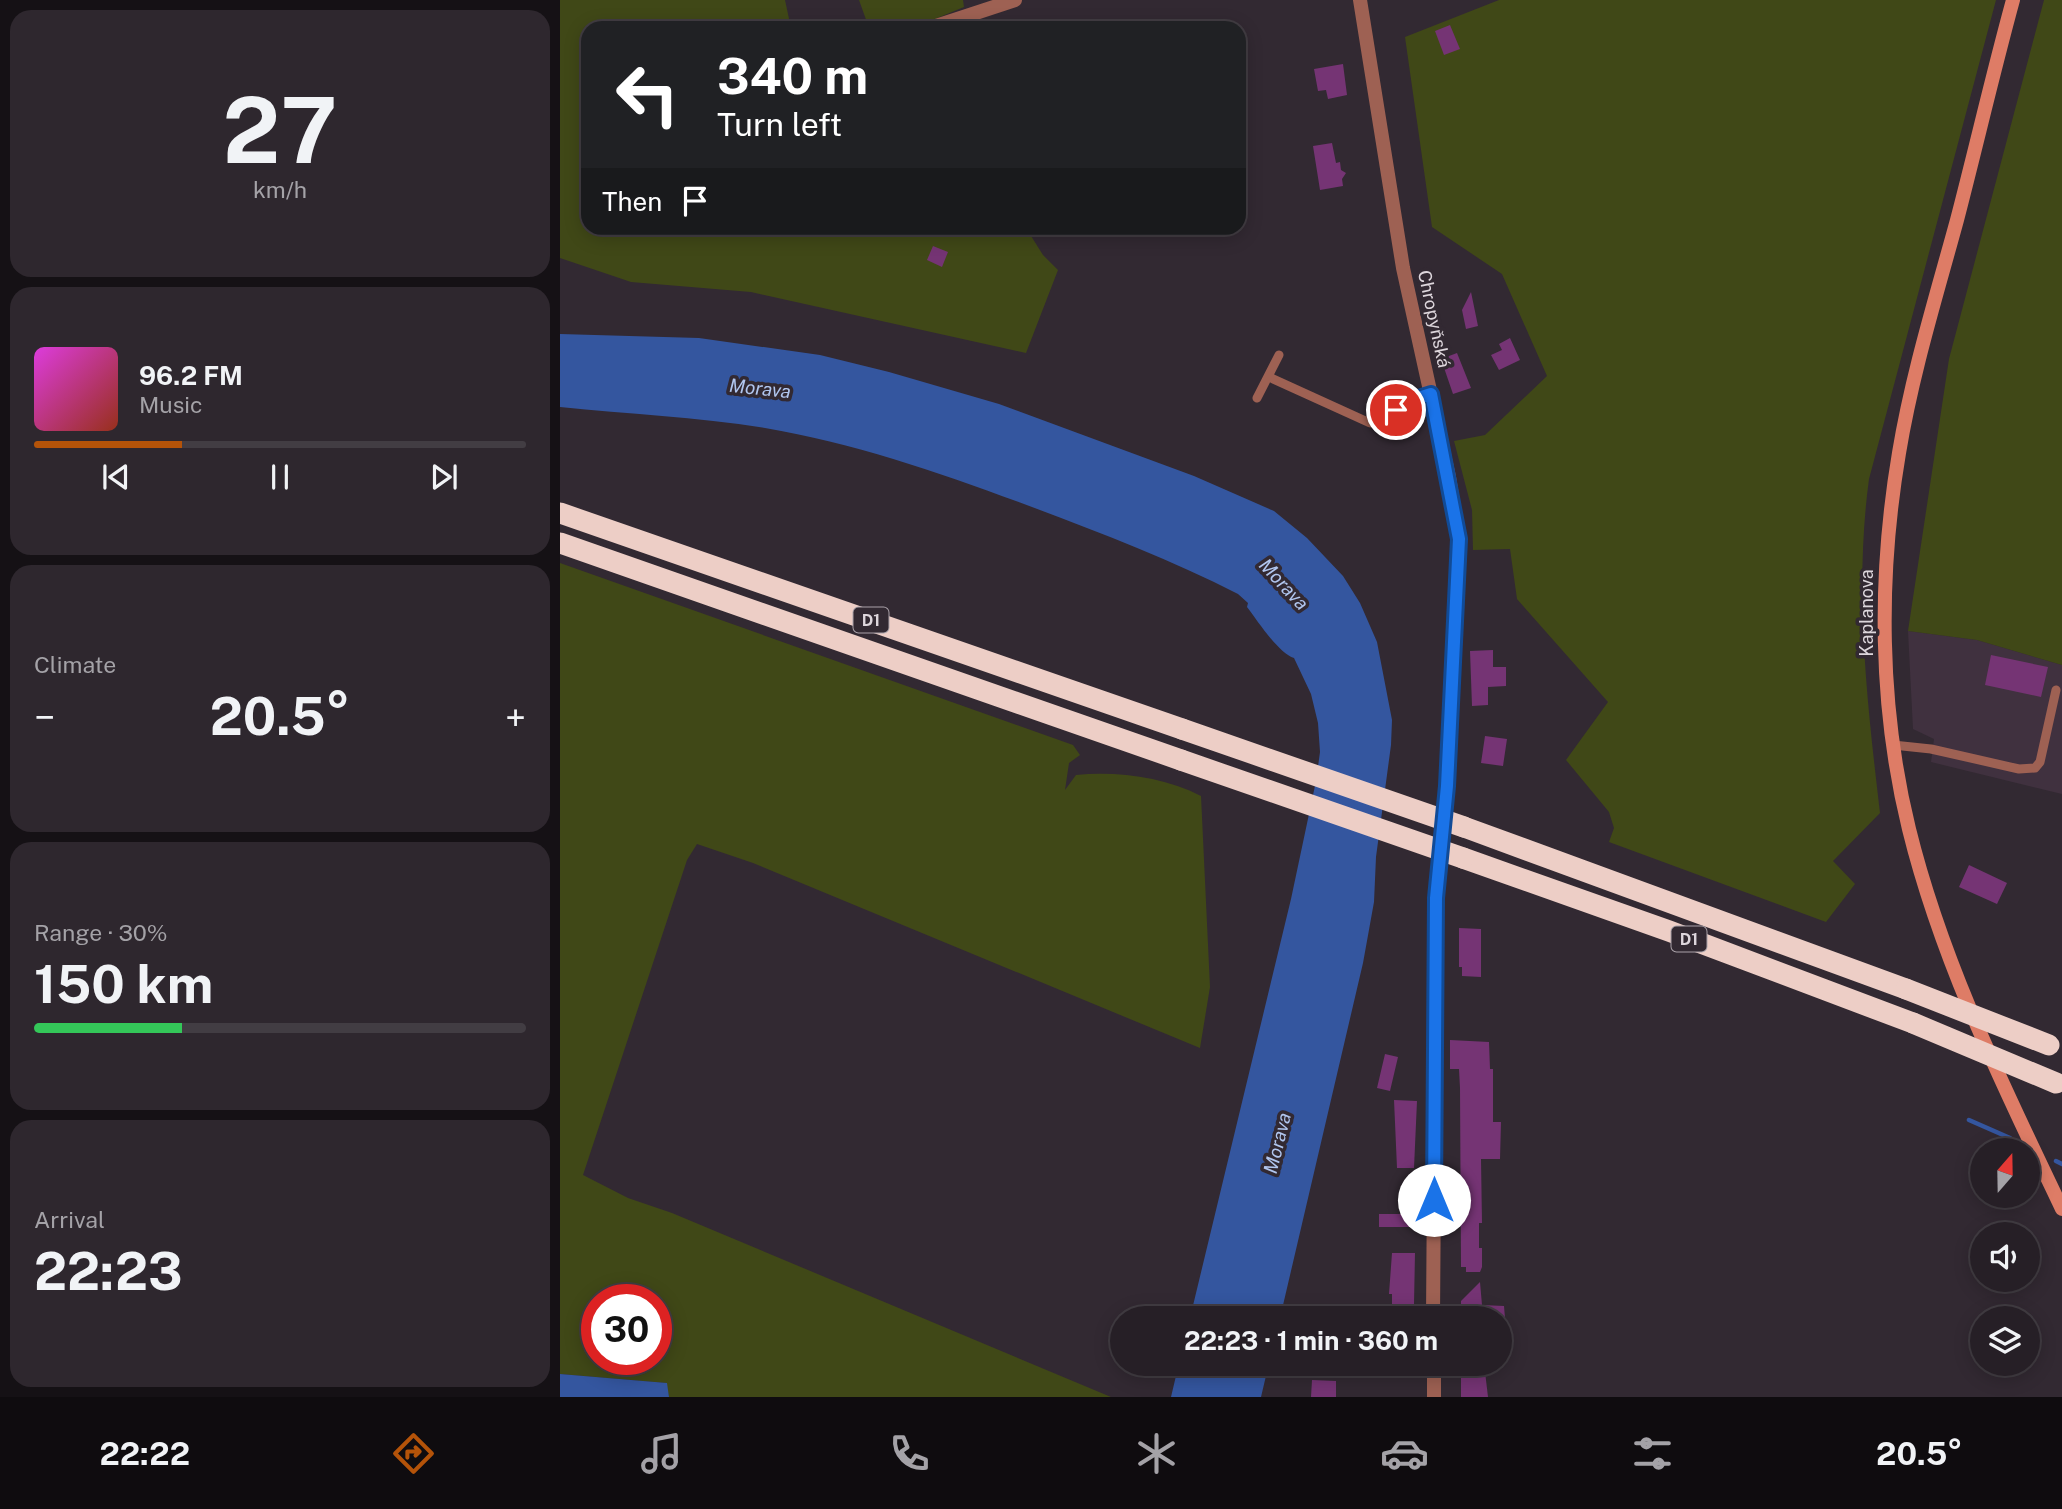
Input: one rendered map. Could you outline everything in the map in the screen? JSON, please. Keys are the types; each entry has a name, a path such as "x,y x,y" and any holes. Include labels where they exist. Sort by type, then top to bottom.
{"highway":[{"name":"D1","path":"560,513 1464,827 1906,989 2055,1048"},
{"name":"D1","path":"560,543 1669,931 1913,1023 2059,1084"}],"main road":[{"name":"Kaplanova","path":"2012,0 1899,451 1888,536 1885,623 1894,745 1909,829 1948,955 1991,1060 2062,1209"}],"street":[{"path":"951,21 1014,0"},
{"name":"Chropyňská","path":"1360,0 1404,268 1459,539 1447,786 1436,898 1433,1306"},
{"path":"1434,1376 1434,1397"}],"lane":[{"path":"1258,398 1279,355"},
{"path":"1269,377 1370,423 1382,420 1409,401 1431,394"},
{"path":"1894,745 1917,746 2019,769 2035,768 2040,762 2056,690"}],"shaded area":[{"path":"1908,631 1977,640 2062,665 2062,794 1931,762 1934,739 1913,729"}],"green space":[{"path":"560,0 785,0 790,21 581,21 581,235 1030,235 1043,255 1058,270 1026,353 751,292 631,282 560,258"},
{"path":"859,0 963,0 964,7 930,21 866,21"},
{"path":"1499,0 1996,0 1869,479 1862,604 1867,688 1880,813 1833,861 1855,884 1826,922 1609,842 1614,828 1609,812 1566,760 1608,702 1517,599 1510,549 1473,550 1472,510 1454,441 1485,435 1547,376 1502,274 1432,227 1405,37"},
{"path":"2044,0 2062,0 2062,665 1977,640 1908,631 1949,359"},
{"path":"560,563 1073,745 1080,755 1069,763 1065,790 1076,775 1108,774 1156,780 1201,796 1210,987 1200,1048 753,863 697,844 687,860 583,1175 628,1198 672,1213 1111,1397 669,1397 666,1383 560,1374"}],"water":[{"name":"Morava","path":"560,334 699,338 820,355 999,404 1194,476 1274,511 1307,538 1343,576 1360,603 1377,642 1392,720 1391,745 1376,857 1374,902 1363,963 1283,1306 1193,1306 1291,899 1316,781 1320,752 1318,723 1311,694 1294,658 1275,644 1247,607 1248,603 1238,594 1132,546 961,481 864,450 798,434 688,418 560,407"},
{"path":"560,1374 667,1383 669,1397 560,1397"},
{"path":"1176,1376 1266,1376 1261,1397 1171,1397"}],"building":[{"path":"1450,25 1460,49 1444,55 1435,31"},
{"path":"1343,64 1347,95 1328,99 1326,90 1318,91 1314,69"},
{"path":"1332,143 1336,163 1340,162 1341,170 1346,173 1342,179 1343,186 1320,190 1313,146"},
{"path":"933,246 948,252 942,267 927,260"},
{"path":"1471,292 1478,326 1466,329 1462,310"},
{"path":"1510,338 1520,360 1499,370 1491,355 1502,350 1499,344"},
{"path":"1457,353 1471,388 1453,394 1441,359"},
{"path":"1493,650 1493,667 1506,667 1506,686 1488,687 1488,705 1472,706 1470,651"},
{"path":"1991,655 2048,667 2041,697 1985,685"},
{"path":"1485,736 1507,739 1503,766 1481,763"},
{"path":"1969,865 2007,883 1997,904 1959,887"},
{"path":"1459,928 1481,929 1481,977 1462,976 1462,967 1459,967"},
{"path":"1450,1040 1489,1042 1490,1069 1493,1069 1493,1122 1501,1122 1500,1159 1481,1159 1480,1272 1466,1272 1466,1267 1461,1267 1460,1088 1459,1069 1450,1069"},
{"path":"1385,1054 1398,1057 1390,1091 1377,1088"},
{"path":"1394,1100 1417,1101 1414,1168 1397,1168"},
{"path":"1379,1214 1414,1214 1415,1227 1379,1227"},
{"path":"1392,1253 1415,1253 1414,1304 1392,1304 1392,1294 1389,1294"},
{"path":"1480,1282 1482,1305 1504,1306 1461,1306 1461,1301"},
{"path":"1461,1376 1486,1376 1488,1397 1461,1397"},
{"path":"1312,1380 1336,1381 1336,1397 1311,1397"}],"waterway":[{"path":"1969,1120 2010,1138"},
{"path":"2056,1161 2062,1164"}],"route":[{"path":"1396,410 1419,396 1431,394 1459,539 1447,786 1436,898 1434,1200"}]}
